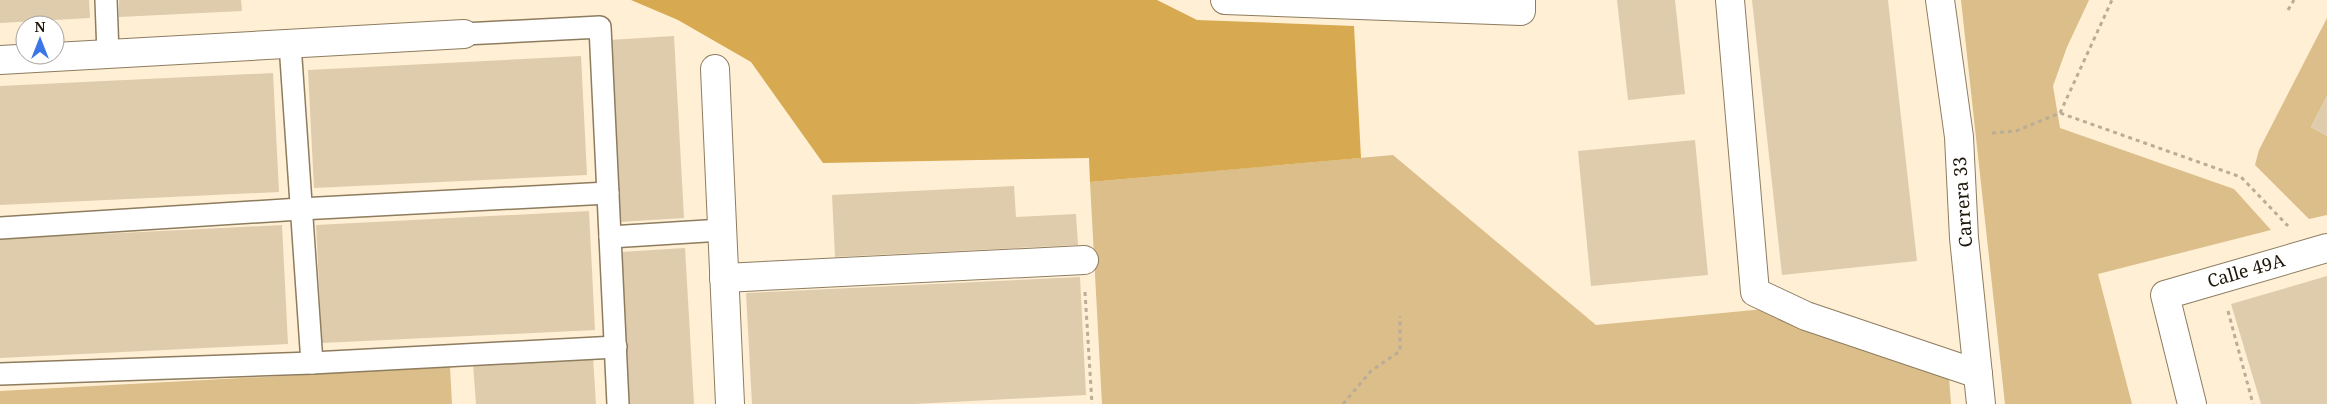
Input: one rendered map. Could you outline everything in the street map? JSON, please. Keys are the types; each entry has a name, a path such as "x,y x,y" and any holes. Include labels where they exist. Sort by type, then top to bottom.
{"street":[{"path":"106,0 108,54"},
{"path":"1225,0 1521,10 1521,0"},
{"path":"1730,0 1755,292 1806,316 1978,374"},
{"name":"Carrera 33","path":"1940,0 1959,137 1964,238 1981,404"},
{"path":"0,60 600,27 618,404"},
{"path":"290,44 312,363"},
{"path":"715,69 730,404"},
{"path":"0,228 300,209 608,193"},
{"path":"610,237 722,230"},
{"name":"Calle 49A","path":"2192,404 2165,295 2320,250"},
{"path":"724,278 1084,260"},
{"path":"0,374 312,363 616,346"}],"path":[{"path":"2060,113 2112,0"},
{"path":"2288,10 2294,0"},
{"path":"1959,137 2016,131 2060,113 2241,177 2320,250"},
{"path":"1084,260 1092,404"},
{"path":"2220,279 2253,404"},
{"path":"1343,404 1371,371 1400,351 1400,316"}],"shaded area":[{"path":"631,0 1157,0 1197,20 1354,26 1361,158 1090,182 1089,158 823,163 751,62 678,20"},
{"path":"1961,0 2089,0 2067,47 2053,86 2060,128 2234,189 2271,230 2098,274 2132,404 2005,404"},
{"path":"2327,18 2327,96 2311,127 2327,136 2327,215 2309,219 2255,165 2259,150"},
{"path":"1393,155 1596,325 1775,308 1949,377 1951,404 1102,404 1090,182"},
{"path":"450,367 452,404 0,404 0,391"}],"building":[{"path":"0,0 89,0 90,18 65,19 65,15 15,15 15,22 0,23"},
{"path":"119,0 241,0 242,11 119,17"},
{"path":"1617,0 1675,0 1685,94 1628,100"},
{"path":"1752,0 1888,0 1917,261 1782,275"},
{"path":"674,36 684,218 619,222 609,40"},
{"path":"581,56 587,175 314,188 308,70"},
{"path":"273,73 279,192 0,205 0,86"},
{"path":"2327,96 2327,136 2311,127"},
{"path":"1695,140 1708,275 1591,286 1578,151"},
{"path":"1014,186 1016,217 1076,214 1078,245 835,257 832,195"},
{"path":"589,211 595,330 322,343 316,225"},
{"path":"282,225 288,344 0,358 0,239"},
{"path":"685,248 694,404 629,404 621,252"},
{"path":"2327,276 2327,404 2261,404 2231,304"},
{"path":"1080,277 1086,395 915,404 752,404 746,293"},
{"path":"593,357 596,404 476,404 473,363"}]}
